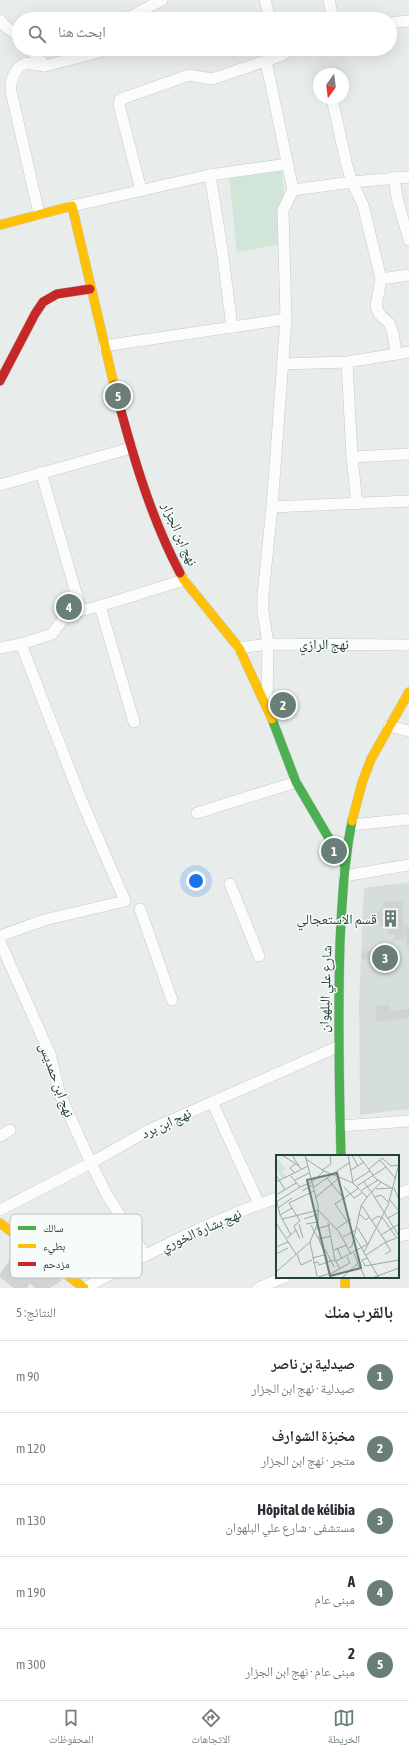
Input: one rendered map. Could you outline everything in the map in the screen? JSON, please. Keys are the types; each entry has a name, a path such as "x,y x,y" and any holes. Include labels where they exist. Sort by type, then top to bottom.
{"street":[{"path":"139,12 162,0"},
{"path":"265,0 268,12"},
{"path":"329,0 332,12"},
{"path":"0,20 12,31"},
{"path":"397,22 409,21"},
{"path":"36,56 45,66"},
{"path":"39,214 11,91 6,83 26,62 45,66 84,56"},
{"path":"142,190 126,135 119,105 120,100 189,75 212,79 266,61 274,56"},
{"path":"266,61 293,190 283,210 286,319 272,506 263,595 264,619 268,644 267,706"},
{"path":"333,104 346,162 352,182 363,205 381,280 376,307 380,315 390,323 396,354"},
{"path":"0,225 72,206 210,175 287,164"},
{"path":"210,175 222,249 232,327"},
{"path":"293,190 394,177 409,177"},
{"path":"394,177 409,240"},
{"name":"نهج ابن الجزار","path":"72,206 90,289 131,448 158,524 184,580 239,648 267,706 296,782 344,864"},
{"path":"381,280 409,276"},
{"path":"0,381 35,314 43,302 56,294 90,289"},
{"path":"104,346 286,319"},
{"path":"283,364 347,362 409,352"},
{"path":"347,362 352,457 357,504"},
{"path":"0,485 41,472 131,448"},
{"path":"352,457 409,454"},
{"path":"41,472 81,610"},
{"path":"272,506 409,501"},
{"path":"0,648 21,644 52,634 57,630 64,616 184,580"},
{"path":"100,606 134,722"},
{"path":"0,936 44,920 125,901 81,799 21,644"},
{"name":"نهج الرازي","path":"239,648 268,644 409,645"},
{"name":"شارع علي البلهوان","path":"341,1155 337,1047 344,864 362,782 389,726 409,692"},
{"path":"389,726 409,732"},
{"path":"197,813 296,782"},
{"path":"352,825 409,819"},
{"path":"344,876 409,865"},
{"path":"230,884 259,956"},
{"path":"140,909 172,1000"},
{"name":"نهج ابن حمديس","path":"0,942 50,1054 60,1095 91,1163 107,1195 119,1214"},
{"name":"نهج ابن برد","path":"0,1210 91,1163 147,1131 337,1047"},
{"path":"212,1102 259,1204"},
{"path":"340,1126 409,1121"},
{"path":"0,1136 10,1130"},
{"path":"399,1194 409,1190"},
{"name":"نهج بشارة الخوري","path":"142,1257 192,1232 276,1198"},
{"path":"0,1223 10,1231"},
{"path":"399,1236 409,1234"},
{"name":"نهج ابن حمديس","path":"142,1250 145,1255"},
{"path":"72,1278 85,1288"},
{"name":"نهج بشارة الخوري","path":"85,1288 103,1278"},
{"path":"258,1288 283,1278"}],"shaded area":[{"path":"409,882 409,1109 360,1115 359,1001 364,888"}],"green space":[{"path":"282,171 288,243 237,252 229,178"}],"building":[{"name":"قسم الاستعجالي","path":"388,901 402,902 404,938 395,940 395,934 388,934 388,925 382,926 376,917 378,912"},
{"path":"409,926 409,949 408,949 405,927"},
{"path":"390,948 391,955 363,959 362,952"},
{"path":"389,1005 390,1011 409,1009 409,1018 377,1021 376,1007"},
{"path":"10,1260 10,1278 59,1278 62,1280 49,1288 36,1288 30,1283 26,1288 14,1288 0,1277"}],"traffic: fast":[{"path":"272,719 296,782 344,864"},
{"path":"341,1155 339,1049 340,942 345,866 352,821"}],"traffic: slow":[{"path":"0,225 72,206 114,385"},
{"path":"180,573 239,648 272,719"},
{"path":"352,821 362,783 371,759 409,692"},
{"path":"0,1223 10,1231"},
{"path":"71,1278 84,1288"},
{"path":"345,1278 345,1288"}],"traffic: jam":[{"path":"0,381 35,314 43,302 57,294 90,289"},
{"path":"114,385 134,457 150,504 159,528 180,573"}],"place":[{"name":"2","path":"118,396"},
{"name":"A","path":"69,607"},
{"name":"مخبزة الشوارف","path":"283,705"},
{"name":"صيدلية بن ناصر","path":"334,851"},
{"name":"قسم الاستعجالي","path":"390,919"},
{"name":"Hôpital de kélibia","path":"385,958"}]}
